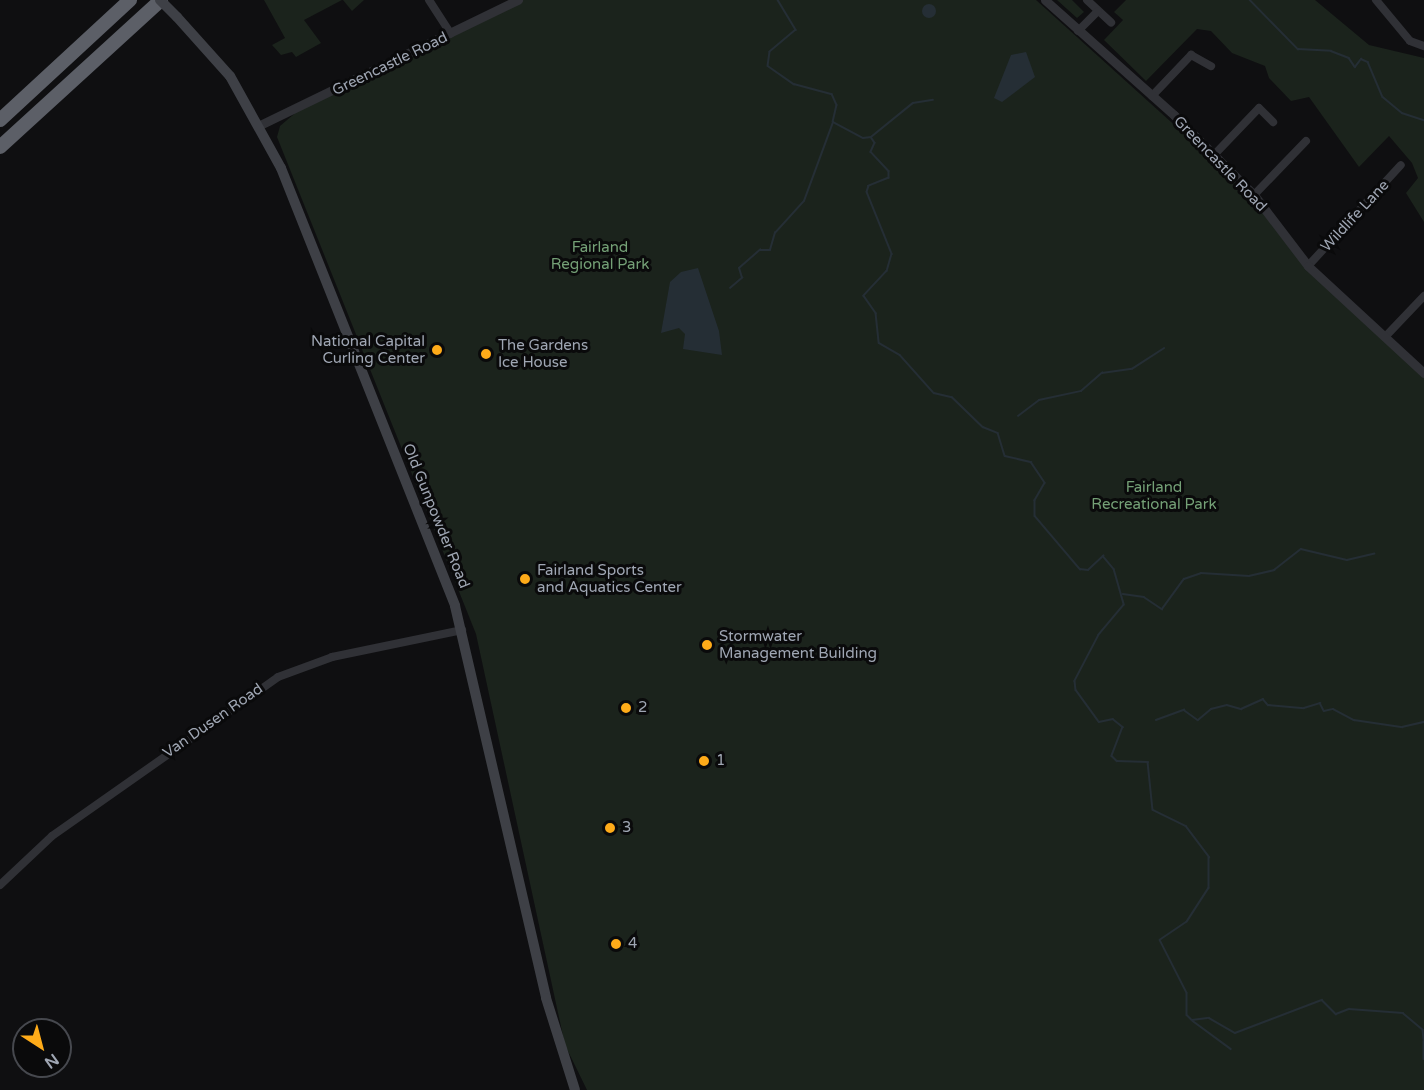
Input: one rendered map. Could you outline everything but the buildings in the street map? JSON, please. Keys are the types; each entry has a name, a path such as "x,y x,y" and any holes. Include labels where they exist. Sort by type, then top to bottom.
{"highway":[{"path":"0,120 130,0"},
{"path":"0,147 161,0"}],"main road":[{"name":"Old Gunpowder Road","path":"161,0 217,58 260,125 462,630 549,1011 574,1090"}],"street":[{"path":"429,0 451,34"},
{"name":"Greencastle Road","path":"260,125 518,0"},
{"name":"Greencastle Road","path":"1045,0 1214,155 1254,195 1308,266 1424,373"},
{"path":"1087,0 1111,22"},
{"path":"1376,0 1410,41 1424,46"},
{"path":"1078,32 1098,10"},
{"path":"1152,96 1191,55 1211,66"},
{"path":"1214,155 1259,108 1273,122"},
{"path":"1254,195 1306,141"},
{"name":"Wildlife Lane","path":"1308,266 1401,165"},
{"path":"1384,337 1424,296"},
{"name":"Van Dusen Road","path":"0,885 51,836 279,677 332,657 462,630"}],"green space":[{"path":"264,0 342,0 304,20 321,43 296,57 292,52 281,55 272,45 285,38"},
{"path":"343,0 364,0 352,11"},
{"path":"518,0 1036,0 1253,196 1302,262 1424,377 1424,1090 587,1090 565,1045 476,634 277,137 280,126 307,103"},
{"path":"1057,0 1072,0 1084,12 1077,18"},
{"path":"1126,0 1315,0 1369,45 1424,58 1424,222 1406,193 1418,178 1412,163 1389,136 1359,167 1309,97 1291,101 1269,78 1265,66 1232,53 1211,31 1197,29 1146,81 1104,40 1123,20 1114,12"}],"shaded area":[{"path":"929,4 934,6 936,11 934,16 929,18 924,16 922,11 924,6"},
{"path":"1026,52 1035,77 1002,102 994,98 1011,55"},
{"path":"698,268 719,331 722,355 683,349 685,334 679,328 661,333 670,282 681,272"}],"waterway":[{"path":"778,0 796,30 770,52 768,66 794,84 832,94 837,105 833,122 863,138 871,137 875,143 871,152 889,171 889,178 869,186 867,192 892,254 887,271 864,296 876,313 879,343 900,355 934,393 952,397 983,427 998,433 1005,456 1031,462 1045,483 1035,500 1035,516 1080,569 1088,570 1103,556 1114,569 1124,605 1099,635 1075,681 1076,690 1099,722 1113,719 1123,727 1112,756 1117,761 1148,762 1153,810 1186,826 1209,857 1209,888 1187,922 1160,940 1187,993 1187,1015 1192,1020 1209,1018 1235,1033 1322,1000 1336,1014 1349,1009 1403,1013 1423,1030 1424,1039"},
{"path":"1250,0 1298,49 1331,51 1349,58 1355,67 1361,59 1368,62 1383,97 1402,113 1424,120"},
{"path":"871,137 913,103 933,100"},
{"path":"730,288 742,278 739,268 760,250 770,250 775,233 804,201 833,122"},
{"path":"1018,416 1039,400 1081,391 1102,373 1132,369 1164,348"},
{"path":"1123,594 1144,597 1162,609 1184,579 1201,573 1249,576 1274,570 1301,549 1347,560 1374,554"},
{"path":"1156,720 1184,710 1198,720 1211,709 1227,705 1241,709 1263,699 1268,705 1304,708 1320,703 1324,711 1333,709 1354,720 1402,727 1424,722"},
{"path":"1193,1021 1231,1049"},
{"path":"1424,1041 1424,1059"}],"place":[{"name":"National Capital Curling Center","path":"437,350"},
{"name":"The Gardens Ice House","path":"486,354"},
{"name":"Fairland Sports and Aquatics Center","path":"525,579"},
{"name":"Stormwater Management Building","path":"707,645"},
{"name":"2","path":"626,708"},
{"name":"1","path":"704,761"},
{"name":"3","path":"610,828"},
{"name":"4","path":"616,944"}],"park label":[{"name":"Fairland Regional Park","path":"600,256"},
{"name":"Fairland Recreational Park","path":"1154,496"}]}
